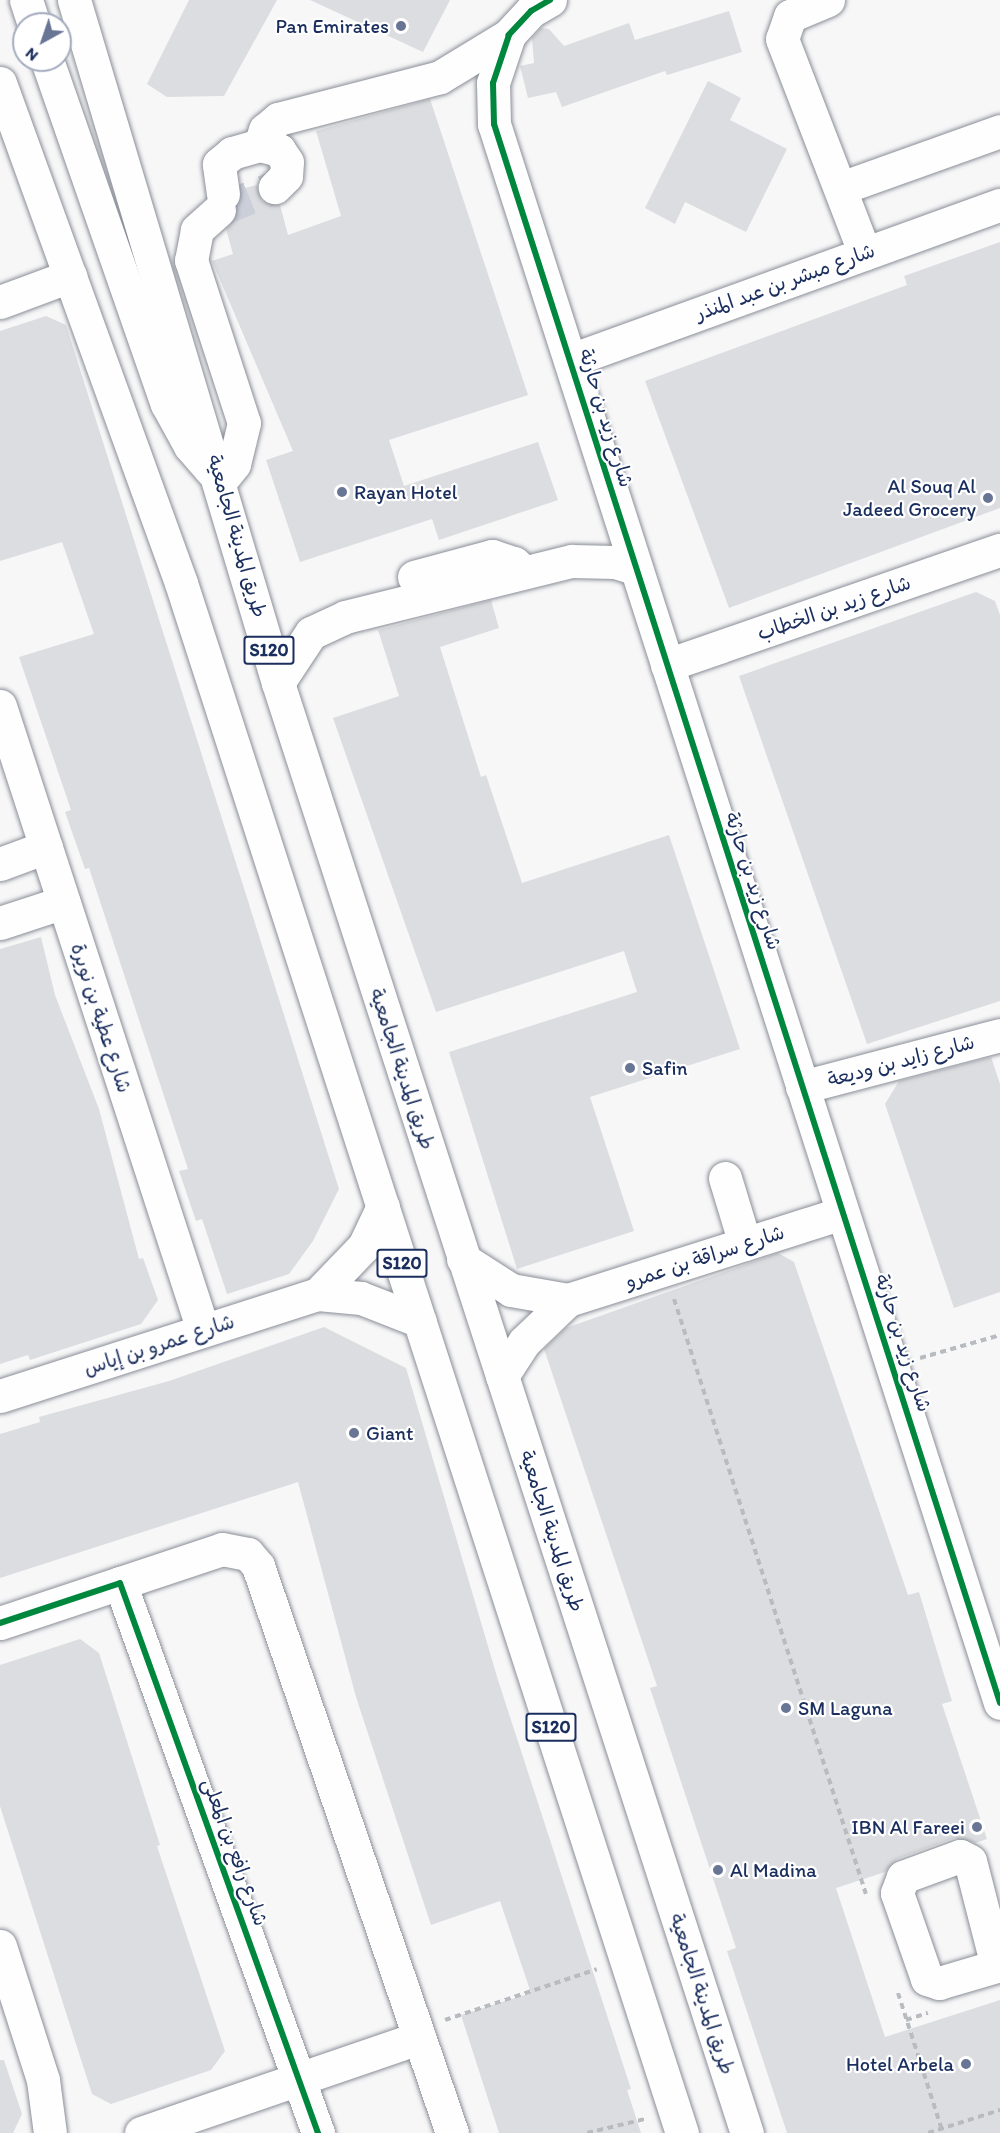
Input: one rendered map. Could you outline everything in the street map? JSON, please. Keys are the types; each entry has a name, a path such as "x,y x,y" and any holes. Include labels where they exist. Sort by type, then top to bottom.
{"street":[{"name":"طريق المدينة الجامعية","path":"74,0 221,480 278,683 747,2133"},
{"path":"86,37 87,0"},
{"path":"275,187 287,169 269,147 271,124 440,77 509,35 531,11 550,0"},
{"path":"828,0 790,16 782,39 865,254"},
{"name":"شارع زيد بن حارثة","path":"509,35 498,66 492,101 500,146 571,360 635,568 842,1213 993,1656 1000,1703"},
{"path":"51,72 167,404 190,446 221,480 234,464 244,423 191,260 197,230 221,202 219,164 232,153 269,147"},
{"path":"440,77 468,84 492,101"},
{"name":"S120","path":"0,83 8,123 70,276 181,583 679,2122"},
{"path":"841,188 1000,131"},
{"name":"شارع مبشر بن عبد المنذر","path":"571,360 1000,205"},
{"path":"0,303 70,276"},
{"name":"شارع زيد بن الخطاب","path":"667,666 1000,550"},
{"path":"278,683 311,633 345,617 524,572 593,560 635,568"},
{"name":"شارع عطية بن نويرة","path":"0,706 203,1330"},
{"path":"0,864 46,847"},
{"path":"0,922 64,902"},
{"name":"شارع زايد بن وديعة","path":"802,1087 1000,1035"},
{"path":"725,1178 745,1244"},
{"name":"شارع عمرو بن إياس","path":"318,1294 364,1246 383,1206"},
{"name":"شارع سراقة بن عمرو","path":"502,1376 537,1327 568,1300 842,1213"},
{"name":"شارع سراقة بن عمرو","path":"463,1259 511,1290 568,1300"},
{"name":"شارع عمرو بن إياس","path":"0,1396 318,1294 361,1298 420,1321"},
{"path":"0,1623 235,1548 258,1566 452,2133"},
{"name":"شارع رافع بن المعلى","path":"120,1583 318,2133"},
{"path":"0,1947 44,2080 50,2133"},
{"path":"141,2133 300,2080 418,2034"}],"path":[{"path":"664,1270 870,1906"},
{"path":"893,1366 1000,1335"},
{"path":"418,2034 626,1960"},
{"path":"895,1986 942,2131"},
{"path":"928,2133 942,2131 1000,2110"},
{"path":"587,2133 679,2122"}],"building":[{"path":"189,0 277,0 224,96 167,97 147,84"},
{"name":"Pan Emirates","path":"310,0 450,0 423,52"},
{"path":"729,11 742,52 667,75 665,71 562,107 556,92 528,98 520,66 534,63 532,38 541,28 549,29 564,46 629,23 635,40"},
{"path":"708,81 741,98 730,120 787,149 746,232 685,202 675,224 645,208"},
{"path":"430,99 528,395 389,440 404,486 538,442 558,500 439,540 432,519 300,562 266,460 293,451 212,261 233,254 226,229 237,216 241,189 257,185 262,201 280,205 288,235 341,216 316,131"},
{"path":"1000,242 1000,508 729,608 645,381 907,285 904,276"},
{"path":"46,316 66,325 339,1189 313,1241 289,1274 227,1294 202,1219 196,1221 179,1171 188,1169 89,868 85,869 65,812 71,810 19,657 94,634 62,542 0,561 0,331"},
{"path":"976,592 995,601 1000,615 1000,1001 867,1044 739,676"},
{"path":"491,600 499,628 440,647 481,777 486,775 522,883 669,835 740,1049 590,1097 634,1231 517,1269 449,1052 637,992 624,951 436,1012 333,718 399,696 378,630"},
{"path":"41,937 55,995 99,1109 139,1259 143,1258 158,1300 141,1324 30,1360 28,1355 0,1364 0,949"},
{"path":"991,1057 1000,1084 1000,1292 954,1308 885,1104 899,1081"},
{"path":"778,1253 794,1262 908,1595 919,1592 952,1701 942,1704 987,1839 975,1843 954,1838 897,1859 885,1872 836,1888 885,2037 1000,2000 1000,2133 787,2133 727,1951 736,1948 650,1688 657,1686 544,1349 566,1328"},
{"path":"324,1327 406,1368 498,1680 631,2089 627,2090 641,2133 499,2133 461,2015 531,1993 500,1901 431,1925 356,1697 298,1482 0,1578 0,1434 40,1422 39,1417 169,1381"},
{"path":"80,1639 99,1653 160,1845 157,1846 225,2051 211,2070 111,2104 92,2094 0,1806 0,1665"},
{"path":"0,2060 4,2060 22,2114 13,2133 0,2133"}],"tunnel":[{"path":"219,210 275,187"}],"cycle path":[{"path":"550,0 531,11 509,35 493,83 494,124 1000,1703"},
{"path":"0,1623 120,1583 318,2133"}],"place":[{"name":"Pan Emirates","path":"401,26"},
{"name":"Rayan Hotel","path":"342,492"},
{"name":"Al Souq Al Jadeed Grocery","path":"988,498"},
{"name":"Safin","path":"630,1068"},
{"name":"Giant","path":"354,1433"},
{"name":"SM Laguna","path":"786,1708"},
{"name":"IBN Al Fareei","path":"977,1827"},
{"name":"Al Madina","path":"718,1870"},
{"name":"Hotel Arbela","path":"966,2064"}]}
